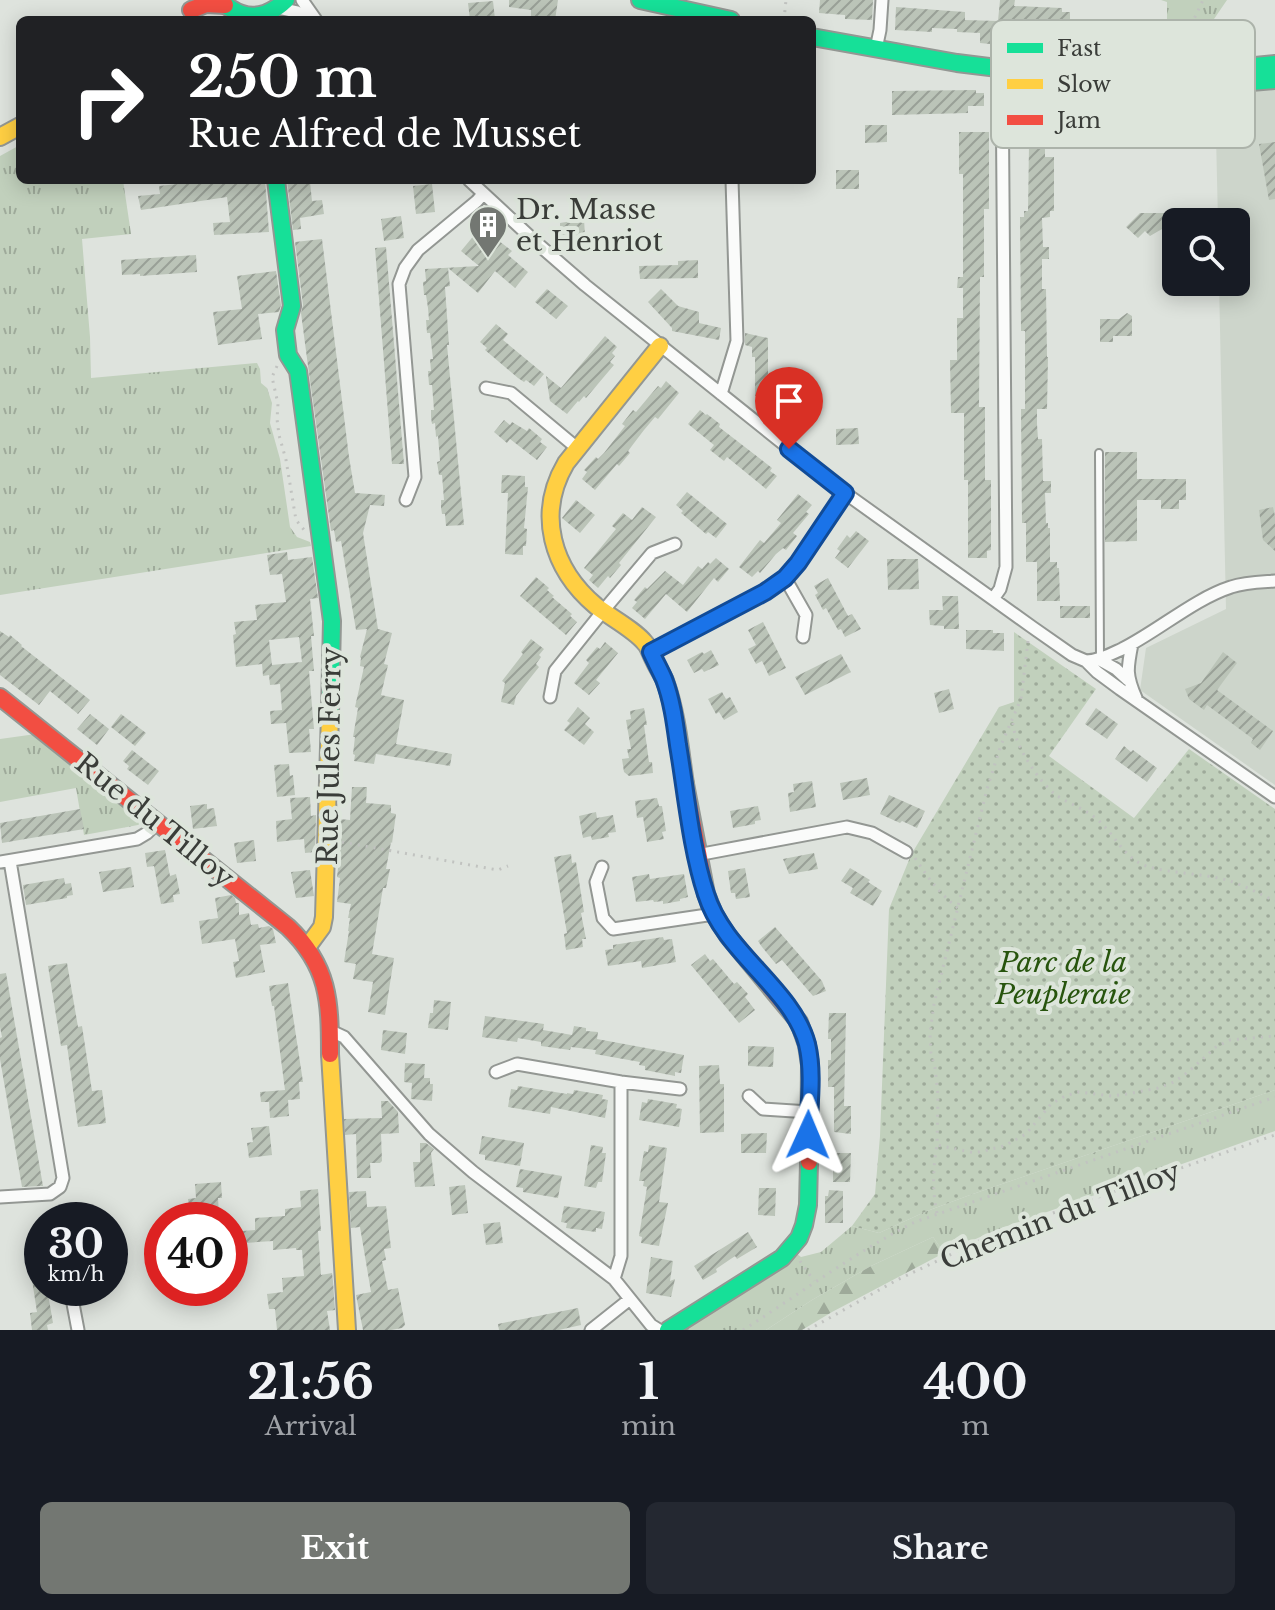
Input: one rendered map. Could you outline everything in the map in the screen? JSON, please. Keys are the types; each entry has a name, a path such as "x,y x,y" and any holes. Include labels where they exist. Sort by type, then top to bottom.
{"street":[{"path":"640,0 713,16"},
{"path":"876,49 882,0"},
{"path":"195,5 222,3 244,16"},
{"path":"258,16 282,4 305,16"},
{"path":"816,38 991,68"},
{"path":"1255,66 1275,64"},
{"path":"1255,82 1275,80"},
{"path":"993,599 1000,589 1006,567 1003,148"},
{"name":"Rue Jules Ferry","path":"277,184 292,306 285,330 288,355 298,371 332,621 324,921 308,946"},
{"path":"473,184 539,245 660,346 845,493 1275,797"},
{"path":"721,394 737,341 732,184"},
{"path":"406,500 415,477 399,284 405,268 418,250 483,194"},
{"path":"660,346 561,471 549,516 555,550 568,577 603,611 645,643 651,652 665,681 674,716 706,894 728,936 799,1022 810,1065 808,1205 799,1238 782,1258 668,1330"},
{"path":"486,388 511,393 577,448"},
{"path":"651,652 765,592 785,578 845,493"},
{"path":"550,697 555,671 603,611 652,553 675,544"},
{"path":"785,578 806,615 803,637"},
{"path":"1086,661 1100,660 1132,644 1232,586 1275,581"},
{"path":"1128,680 1132,644"},
{"path":"1100,660 1128,680 1137,699"},
{"name":"Rue du Tilloy","path":"0,697 308,946"},
{"path":"0,1197 50,1194 60,1187 63,1178 5,861 137,839 158,822"},
{"path":"697,855 847,827 872,833 911,855"},
{"path":"602,867 596,882 603,918 613,929 714,914"},
{"path":"308,946 325,986 347,1330"},
{"path":"329,1030 344,1037 429,1134 460,1162 614,1279 651,1325 659,1330"},
{"path":"496,1072 517,1064 680,1089"},
{"path":"614,1279 621,1256 621,1082"},
{"path":"749,1096 763,1109 809,1112"},
{"path":"591,1330 630,1299"},
{"path":"73,1306 78,1330"}],"lane":[{"path":"1099,453 1100,660"}],"path":[{"path":"1194,20 1203,0"},
{"path":"288,355 277,366 272,377 278,404 279,435 296,520 302,529 321,536"},
{"path":"937,1214 934,1159 938,1095 930,1033 934,1004 984,802 1001,745 1021,699 1027,643 1032,627"},
{"path":"1013,720 1013,732 1021,750 1044,783 1057,795 1099,821 1131,858 1147,866 1230,881 1275,901"},
{"path":"327,839 498,870 508,866"},
{"path":"911,855 936,888 959,909"},
{"path":"937,1145 975,1153 1004,1146 1026,1134 1051,1104 1065,1096 1079,1092 1112,1096 1158,1088 1174,1082 1216,1047 1230,1040 1275,1036"},
{"path":"743,1330 894,1233 937,1214 1275,1097"},
{"name":"Chemin du Tilloy","path":"808,1330 897,1280 996,1233 1275,1135"},
{"path":"790,1249 815,1283"}],"shaded area":[{"path":"1275,88 1275,785 1140,690 1146,648 1226,609 1219,296 1250,296 1250,208 1218,208 1216,148 1255,148 1255,90"}],"green space":[{"path":"1161,0 1227,0 1213,20 1167,20 1167,2"},
{"path":"16,147 16,184 124,184 131,234 82,239 91,378 257,363 261,383 267,388 272,403 270,423 280,459 290,527 297,537 310,542 311,546 0,595 0,156"},
{"name":"Parc de la Peupleraie","path":"1014,632 1096,689 1049,756 1134,818 1189,749 1275,809 1275,1090 970,1195 879,1233 852,1226 875,1194 889,909 911,855 999,707 1014,702"},
{"path":"36,734 147,819 138,825 84,835 76,788 0,802 0,739"},
{"path":"1275,1090 1275,1131 996,1230 944,1253 933,1237 871,1266 766,1330 683,1330 797,1254 801,1257 821,1252 852,1226 879,1233 970,1195"},
{"path":"933,1237 944,1253 802,1330 766,1330 871,1266"}],"building":[{"path":"509,0 558,0 556,16 531,16 531,10 509,7"},
{"path":"820,0 873,0 872,20 845,19 845,15 819,13"},
{"path":"1000,0 1015,0 1014,6 1062,8 1062,12 1070,12 1070,20 998,20"},
{"path":"493,1 495,16 470,16 468,3"},
{"path":"896,7 965,12 965,20 991,21 991,44 980,43 980,33 957,32 957,29 932,28 932,32 895,30"},
{"path":"976,90 976,93 984,93 984,106 968,106 968,113 892,115 892,91"},
{"path":"865,125 887,125 887,142 865,143"},
{"path":"959,132 989,132 989,209 984,209 984,277 980,277 979,407 985,407 985,480 991,480 991,550 987,551 987,558 968,558 964,413 951,413 950,360 957,360 957,318 963,318 963,288 957,288 958,277 963,277 963,174 959,174"},
{"path":"1275,142 1275,199 1269,200 1259,144"},
{"path":"1029,148 1045,148 1045,157 1054,157 1054,211 1050,211 1050,217 1042,218 1043,247 1049,247 1049,259 1042,259 1042,289 1046,289 1047,409 1037,409 1037,424 1038,439 1042,439 1043,481 1051,481 1051,493 1045,493 1046,523 1050,528 1050,562 1057,562 1059,568 1060,601 1037,601 1037,562 1026,562 1026,523 1022,523 1021,409 1025,409 1025,331 1021,331 1020,217 1028,211"},
{"path":"836,170 859,170 859,189 836,189"},
{"path":"265,184 269,232 214,235 213,223 230,222 227,197 141,210 138,196 160,194 159,186"},
{"path":"287,184 310,184 312,201 322,200 324,214 300,218 301,229 293,230"},
{"path":"432,184 435,212 416,214 413,186"},
{"path":"1140,213 1162,213 1162,229 1150,236 1145,231 1138,238 1126,227"},
{"path":"401,216 404,238 384,241 381,219"},
{"path":"584,219 585,236 560,237 560,223"},
{"path":"481,227 512,251 508,255 528,272 515,288 495,271 478,293 448,268 450,286 445,287 447,345 464,525 446,526 441,507 441,500 444,500 442,475 439,475 437,462 440,461 438,436 431,417 431,410 434,410 428,371 431,371 430,359 433,359 430,333 427,333 426,320 429,320 423,282 426,281 425,269 479,266 461,251"},
{"path":"322,239 355,493 385,495 384,506 370,505 363,533 378,629 392,633 384,664 388,665 381,695 404,700 396,744 452,754 450,766 376,754 374,764 354,761 353,737 358,708 355,707 364,667 360,666 360,657 367,629 356,630 341,541 336,542 334,530 331,531 301,313 303,305 295,242"},
{"path":"386,247 404,464 392,464 375,248"},
{"path":"196,255 197,272 122,275 121,260"},
{"path":"698,260 698,278 640,279 639,266 678,265 678,261"},
{"path":"276,271 281,305 279,312 258,314 262,339 218,345 213,312 242,309 237,276"},
{"path":"547,289 568,306 556,319 535,302"},
{"path":"661,289 678,306 699,312 699,323 721,328 719,340 672,331 648,302"},
{"path":"1127,313 1132,316 1132,336 1113,336 1113,342 1100,342 1100,319 1119,319"},
{"path":"496,324 508,334 503,340 544,374 534,386 518,378 480,342"},
{"path":"745,333 768,338 768,380 810,379 810,399 814,399 816,422 800,423 799,405 779,405 779,401 762,401 762,395 755,396 755,357 752,357 752,347 745,345"},
{"path":"605,336 617,347 610,362 614,365 586,398 584,396 578,401 567,414 550,401 546,376 561,388"},
{"path":"666,381 679,393 658,419 655,417 644,430 619,466 617,464 595,490 582,479 587,472 584,470 604,453 633,410 636,412"},
{"path":"700,410 772,468 770,471 777,476 766,489 727,457 724,461 710,450 714,445 688,424"},
{"path":"504,420 527,431 529,428 542,439 540,442 547,447 537,460 510,439 507,443 494,432"},
{"path":"858,428 859,444 836,445 836,429"},
{"path":"1105,452 1137,452 1137,479 1186,479 1186,500 1179,500 1179,509 1161,509 1161,500 1137,500 1137,541 1105,542"},
{"path":"502,475 525,476 525,487 528,487 523,555 505,554 508,493 501,493"},
{"path":"687,492 727,524 716,538 708,532 706,534 681,513 683,511 676,505"},
{"path":"798,494 812,505 806,512 809,514 793,533 797,536 786,550 783,548 760,573 758,571 752,577 739,567 760,540 764,543 781,523 777,520"},
{"path":"576,500 595,515 580,533 562,518"},
{"path":"642,507 656,517 619,563 621,565 598,588 589,580 593,575 584,568 616,529 612,526 623,513 632,520"},
{"path":"1273,507 1275,551 1263,540 1259,510"},
{"path":"856,531 869,541 848,568 835,558 847,535 850,538"},
{"path":"287,552 288,560 312,557 318,598 310,599 314,636 311,636 314,671 309,671 314,729 309,729 311,752 289,753 286,723 271,724 270,711 282,710 280,684 270,685 269,675 263,676 262,664 236,667 234,622 257,620 255,605 286,602 282,574 270,575 267,555","holes":["299,637 302,662 272,665 269,640"]},
{"path":"716,558 729,569 718,582 714,578 687,612 666,594 645,619 632,608 637,602 634,600 645,587 647,589 665,571 683,585 698,566 702,569"},
{"path":"887,559 918,559 919,589 888,590"},
{"path":"536,577 577,622 566,635 520,596"},
{"path":"828,578 848,616 852,614 861,629 845,637 815,595 818,593 814,586"},
{"path":"942,596 958,596 959,629 930,625 929,610 943,610"},
{"path":"1060,606 1090,606 1090,618 1060,618"},
{"path":"763,622 786,668 769,676 762,661 756,664 748,649 756,645 748,630"},
{"path":"966,630 1004,633 1004,651 966,649"},
{"path":"0,631 10,635 90,700 78,714 50,691 39,705 0,675"},
{"path":"531,639 544,649 536,664 539,667 516,696 514,705 501,702 505,683 502,681"},
{"path":"605,642 618,653 596,680 600,683 589,695 574,683 589,663 586,660"},
{"path":"711,650 719,665 694,673 687,660"},
{"path":"1223,652 1237,663 1217,690 1273,731 1260,750 1251,743 1253,739 1207,705 1204,710 1189,699 1185,689 1201,683"},
{"path":"841,654 851,672 805,695 795,677"},
{"path":"949,689 954,709 939,713 934,693"},
{"path":"722,692 726,699 730,697 738,712 724,720 719,712 716,714 708,699"},
{"path":"578,707 590,718 585,724 594,732 584,745 564,730"},
{"path":"644,708 649,762 652,762 653,773 629,776 624,772 622,759 629,758 627,749 631,749 626,720 631,719 630,711"},
{"path":"1096,708 1118,724 1107,739 1085,724"},
{"path":"90,714 109,729 97,745 77,729"},
{"path":"121,714 146,733 135,746 111,727"},
{"path":"1124,746 1157,768 1147,782 1115,759"},
{"path":"132,750 159,771 148,785 127,769 129,766 123,761"},
{"path":"289,764 295,795 277,797 274,765"},
{"path":"867,778 870,795 843,800 840,783"},
{"path":"812,781 816,807 790,812 788,793 794,792 793,784"},
{"path":"352,787 367,787 366,803 391,805 391,813 396,814 386,869 390,869 386,888 383,888 372,954 394,958 385,1015 368,1012 373,982 353,979 356,964 344,962 351,904 337,902 342,831 339,830 339,819 350,820"},
{"path":"889,795 925,811 917,828 880,814"},
{"path":"310,797 311,816 316,815 315,852 305,853 304,839 277,842 276,821 292,819 290,798"},
{"path":"657,798 659,806 662,806 666,831 662,832 664,839 647,842 643,817 637,818 635,801"},
{"path":"207,804 207,809 214,808 217,826 193,829 190,806"},
{"path":"758,806 761,820 733,828 730,811"},
{"path":"80,809 84,829 2,843 0,823"},
{"path":"596,812 597,818 613,815 616,832 608,833 609,837 583,838 579,816"},
{"path":"254,840 256,861 237,863 234,843"},
{"path":"165,850 170,876 176,874 180,894 173,895 174,902 161,904 154,866 147,867 145,853"},
{"path":"814,853 818,869 789,874 783,859"},
{"path":"571,854 572,863 576,862 586,939 582,939 583,947 566,950 564,934 567,933 554,857"},
{"path":"131,867 134,887 103,892 99,872"},
{"path":"745,868 750,897 736,899 735,893 731,893 728,871"},
{"path":"850,868 882,891 873,906 850,893 853,888 841,881"},
{"path":"310,870 314,896 296,898 291,872"},
{"path":"649,874 650,879 684,874 688,897 663,904 663,901 653,900 636,902 632,877"},
{"path":"64,878 65,884 71,883 73,895 26,905 23,885"},
{"path":"231,895 239,903 239,915 249,913 251,925 273,929 276,943 260,945 265,972 236,978 233,962 239,961 235,939 202,944 199,921 218,918 215,898"},
{"path":"775,927 822,981 826,991 813,996 782,960 776,964 762,947 758,941"},
{"path":"663,937 664,940 672,939 676,962 642,968 641,961 608,966 605,950 613,949 613,945"},
{"path":"705,954 748,994 745,997 755,1010 739,1023 691,965"},
{"path":"67,963 78,1027 82,1026 92,1091 102,1090 106,1123 78,1127 67,1045 61,1046 48,966"},
{"path":"6,973 43,1186 22,1187 0,1059 0,974"},
{"path":"288,983 303,1082 299,1082 300,1099 288,1100 289,1116 270,1118 269,1102 261,1102 260,1092 285,1090 269,986"},
{"path":"434,1000 451,1002 448,1030 428,1028"},
{"path":"829,1013 846,1013 844,1106 851,1106 851,1134 834,1132 834,1087 828,1087 828,1060 831,1060"},
{"path":"485,1016 544,1024 543,1030 572,1035 574,1026 586,1028 586,1031 598,1032 597,1039 684,1055 681,1073 675,1072 675,1076 645,1070 645,1066 639,1065 640,1062 595,1054 596,1050 541,1046 541,1042 518,1038 517,1042 482,1037"},
{"path":"383,1030 407,1033 405,1054 381,1050"},
{"path":"748,1046 774,1047 773,1067 748,1066"},
{"path":"405,1063 425,1064 424,1078 430,1078 430,1084 433,1084 432,1101 411,1099 412,1083 404,1082"},
{"path":"719,1065 720,1084 724,1084 724,1132 700,1133 699,1066"},
{"path":"518,1086 567,1094 573,1094 574,1090 603,1095 602,1099 608,1100 605,1118 551,1107 550,1114 508,1107 511,1089 517,1090"},
{"path":"648,1099 677,1104 676,1108 682,1109 679,1127 639,1120 642,1102 647,1103"},
{"path":"381,1101 388,1101 398,1112 399,1133 381,1134 382,1161 370,1163 371,1178 357,1178 356,1134 345,1135 344,1119 382,1118"},
{"path":"269,1126 272,1155 249,1158 247,1143 253,1142 251,1128"},
{"path":"767,1133 766,1153 741,1153 741,1134"},
{"path":"482,1136 524,1143 520,1166 485,1160 485,1155 479,1154"},
{"path":"420,1143 434,1149 431,1153 435,1186 415,1187 413,1162 420,1162"},
{"path":"591,1145 603,1147 602,1153 606,1153 602,1182 598,1182 596,1188 584,1186"},
{"path":"649,1145 667,1148 659,1202 668,1203 659,1246 641,1243 642,1237 639,1236 647,1187 643,1186 644,1181 639,1181 644,1151 648,1152"},
{"path":"833,1153 851,1153 850,1182 833,1182"},
{"path":"520,1169 562,1176 558,1198 523,1192 523,1188 516,1187"},
{"path":"221,1182 222,1198 218,1198 218,1202 188,1202 188,1199 196,1198 195,1184"},
{"path":"465,1185 468,1213 452,1215 449,1187"},
{"path":"759,1188 776,1188 775,1216 758,1215"},
{"path":"318,1189 321,1275 332,1273 333,1281 335,1310 327,1311 330,1330 277,1330 275,1309 269,1309 267,1294 283,1292 282,1278 304,1276 302,1250 273,1250 273,1241 248,1243 248,1231 255,1230 255,1218 285,1216 285,1209 301,1207 300,1191"},
{"path":"829,1190 843,1191 843,1223 825,1223 825,1196 828,1196"},
{"path":"366,1191 367,1207 386,1206 391,1248 384,1249 386,1260 382,1261 388,1290 398,1288 405,1325 402,1328 363,1330 356,1295 371,1292 360,1227 351,1228 349,1192"},
{"path":"564,1206 605,1212 602,1229 596,1228 596,1232 566,1228 567,1223 561,1222"},
{"path":"500,1222 503,1243 486,1245 483,1224"},
{"path":"748,1232 757,1247 737,1259 735,1256 703,1280 694,1266"},
{"path":"651,1257 673,1261 670,1281 675,1279 671,1297 646,1293"},
{"path":"36,1306 50,1306 53,1323 47,1325 48,1330 32,1330 30,1313 37,1312"},
{"path":"578,1308 581,1325 559,1330 499,1330 498,1324"}],"traffic: fast":[{"path":"220,0 236,12 253,16 270,12 286,0"},
{"path":"640,0 713,16"},
{"path":"816,38 991,67"},
{"path":"1255,66 1275,64"},
{"path":"1255,82 1275,80"},
{"path":"277,184 292,306 285,330 288,355 298,371 332,621 330,713"},
{"path":"668,1330 782,1258 799,1238 808,1205 809,1162"}],"traffic: slow":[{"path":"0,137 16,128"},
{"path":"660,346 566,463 557,482 551,521 559,558 581,591 596,606 635,633 649,649 669,694 685,784"},
{"path":"308,946 322,927 324,917 330,713"},
{"path":"330,1054 347,1330"}],"traffic: jam":[{"path":"191,10 206,4 225,5"},
{"path":"0,697 302,941 319,970 328,1001 330,1054"},
{"path":"685,784 706,894 714,914 728,936 799,1022 807,1045 810,1065 809,1162"}],"place":[{"name":"Dr. Masse et Henriot","path":"488,259"}],"route":[{"path":"789,449 845,493 798,563 785,578 765,592 651,652 665,681 674,716 706,894 728,936 799,1022 807,1045 810,1065 808,1135"}]}
